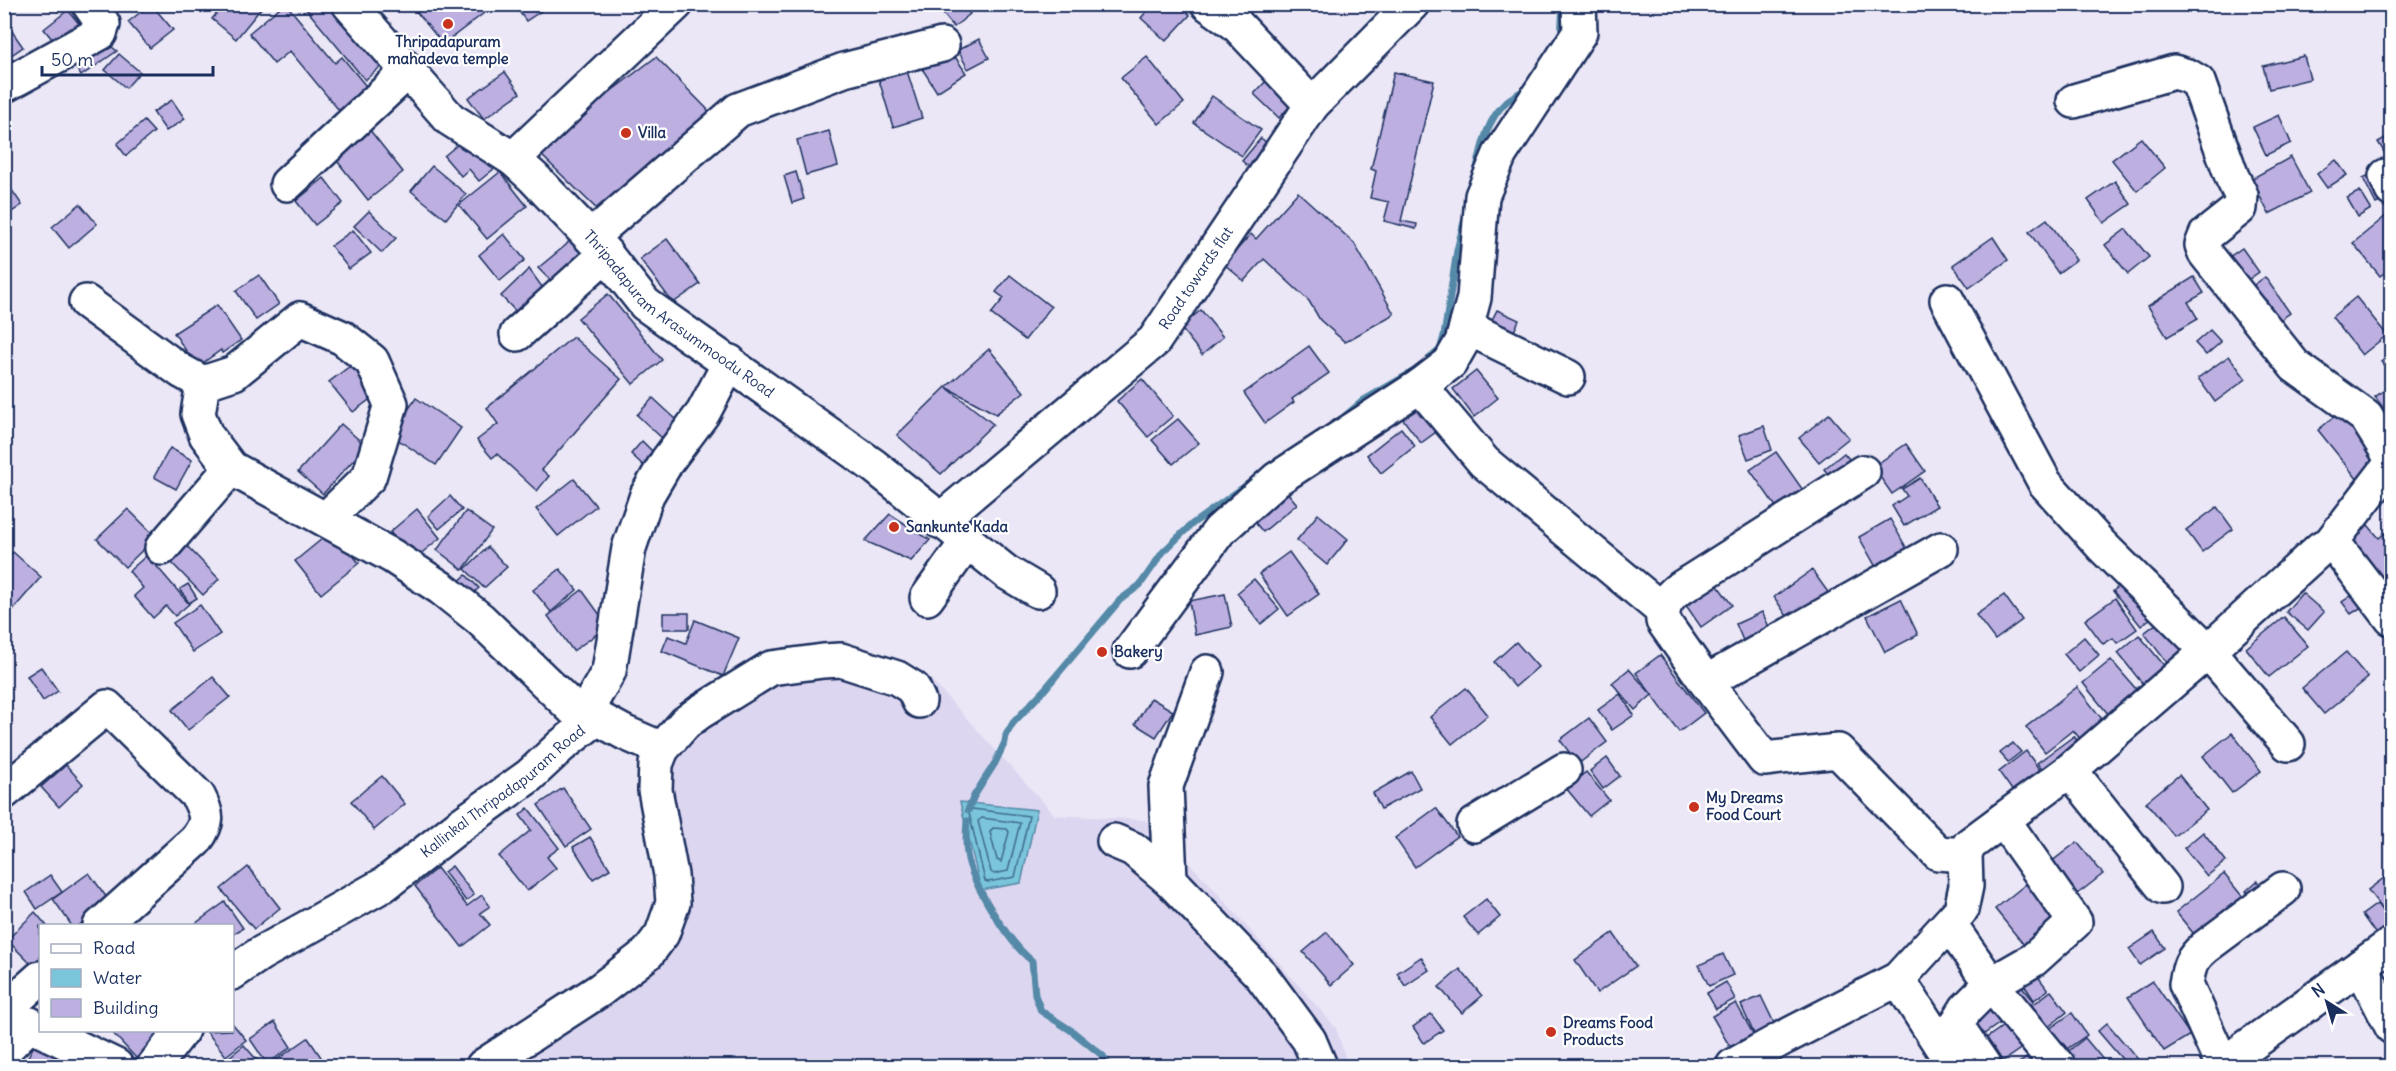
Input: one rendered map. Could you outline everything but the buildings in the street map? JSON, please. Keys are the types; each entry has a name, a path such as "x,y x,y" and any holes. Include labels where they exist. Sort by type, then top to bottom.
{"street":[{"path":"7,84 100,33 103,24 89,4"},
{"name":"Thripadapuram Arasummoodu Road","path":"349,4 450,119 513,159 534,178 598,246 645,304 874,466 939,521 1006,572 1038,591"},
{"path":"513,159 676,4"},
{"path":"1208,4 1236,24 1312,105"},
{"name":"Road towards flat","path":"939,521 1154,341 1312,105 1412,4"},
{"path":"1130,651 1219,531 1277,479 1420,386 1450,363 1462,342 1474,298 1482,196 1500,154 1580,32 1579,4"},
{"path":"518,334 598,246 738,110 844,70 942,45"},
{"path":"287,184 408,71"},
{"path":"2074,101 2174,72 2198,82 2228,167 2241,195 2241,208 2206,235 2202,245 2205,253 2295,366 2366,417 2391,461 2329,545"},
{"path":"1947,300 2045,483 2102,546 2208,651 2288,744"},
{"path":"86,302 181,371 203,383 234,373 300,319 343,338 372,361 391,404 369,477 326,519"},
{"path":"1466,327 1568,377"},
{"name":"Kallinkal Thripadapuram Road","path":"234,972 260,954 385,884 451,832 529,776 589,724 586,711 609,671 629,548 647,495 667,461 703,413 730,362"},
{"path":"203,383 198,414 206,435 231,468 392,556 441,588 480,619 589,724 595,720 601,720 662,749"},
{"path":"1420,386 1484,462 1662,610"},
{"path":"162,548 231,468"},
{"path":"1863,472 1676,591 1666,600 1662,610 1663,621 1764,759 1838,751 1938,853 1965,855"},
{"path":"927,598 967,542"},
{"path":"1733,1066 1898,979 1961,909 1965,895 1965,855 1969,845 2070,771 2208,651 2321,548 2329,545 2336,546 2391,619"},
{"path":"1706,682 1941,549"},
{"path":"483,1066 600,990 648,953 662,934 673,903 655,790 657,765 662,749 679,729 700,712 771,668 785,665 841,660 897,678 913,688 919,701"},
{"path":"1170,880 1166,786 1207,672"},
{"path":"4,792 107,707 198,796 205,810 206,827 196,840 102,924"},
{"path":"1474,825 1564,770"},
{"path":"2070,771 2163,887"},
{"path":"1984,1066 1956,1025 1966,1009 1991,984 2033,960 2075,922 2003,820"},
{"path":"1114,841 1133,849 1170,880 1261,975 1309,1040 1320,1066"},
{"path":"2283,889 2205,947 2193,958 2188,971 2186,984 2223,1066 2391,944"},
{"path":"1949,924 1991,984 2058,1066"},
{"path":"2361,966 2391,1027"},
{"path":"1898,979 1954,1066"},
{"path":"4,1050 24,1022 39,981"},
{"path":"24,1022 39,1029"},
{"path":"45,1032 116,1066"},
{"path":"154,1066 180,1032"}],"shaded area":[{"path":"860,651 926,674 1055,815 1145,820 1209,883 1336,1028 1348,1066 473,1066 653,947 668,724"}],"water":[{"path":"960,802 1037,810 1021,883 981,890"}],"waterway":[{"path":"1561,38 1563,4"},
{"path":"1476,172 1480,153 1494,117 1506,102 1526,88"},
{"path":"1429,359 1440,350 1444,336 1457,250 1465,218"},
{"path":"1345,416 1364,400 1416,370"},
{"path":"968,810 995,763 1013,723 1045,689 1120,600 1140,585 1163,552 1192,524 1248,484"},
{"path":"967,821 966,846 970,866 992,912 1013,941 1032,961 1035,995 1041,1011 1072,1031 1103,1056 1110,1066"}],"place":[{"name":"Thripadapuram mahadeva temple","path":"448,24"},
{"name":"Villa","path":"626,133"},
{"name":"Sankunte Kada","path":"894,527"},
{"name":"Bakery","path":"1102,652"},
{"name":"My Dreams Food Court","path":"1694,807"},
{"name":"Dreams Food Products","path":"1551,1032"}]}
